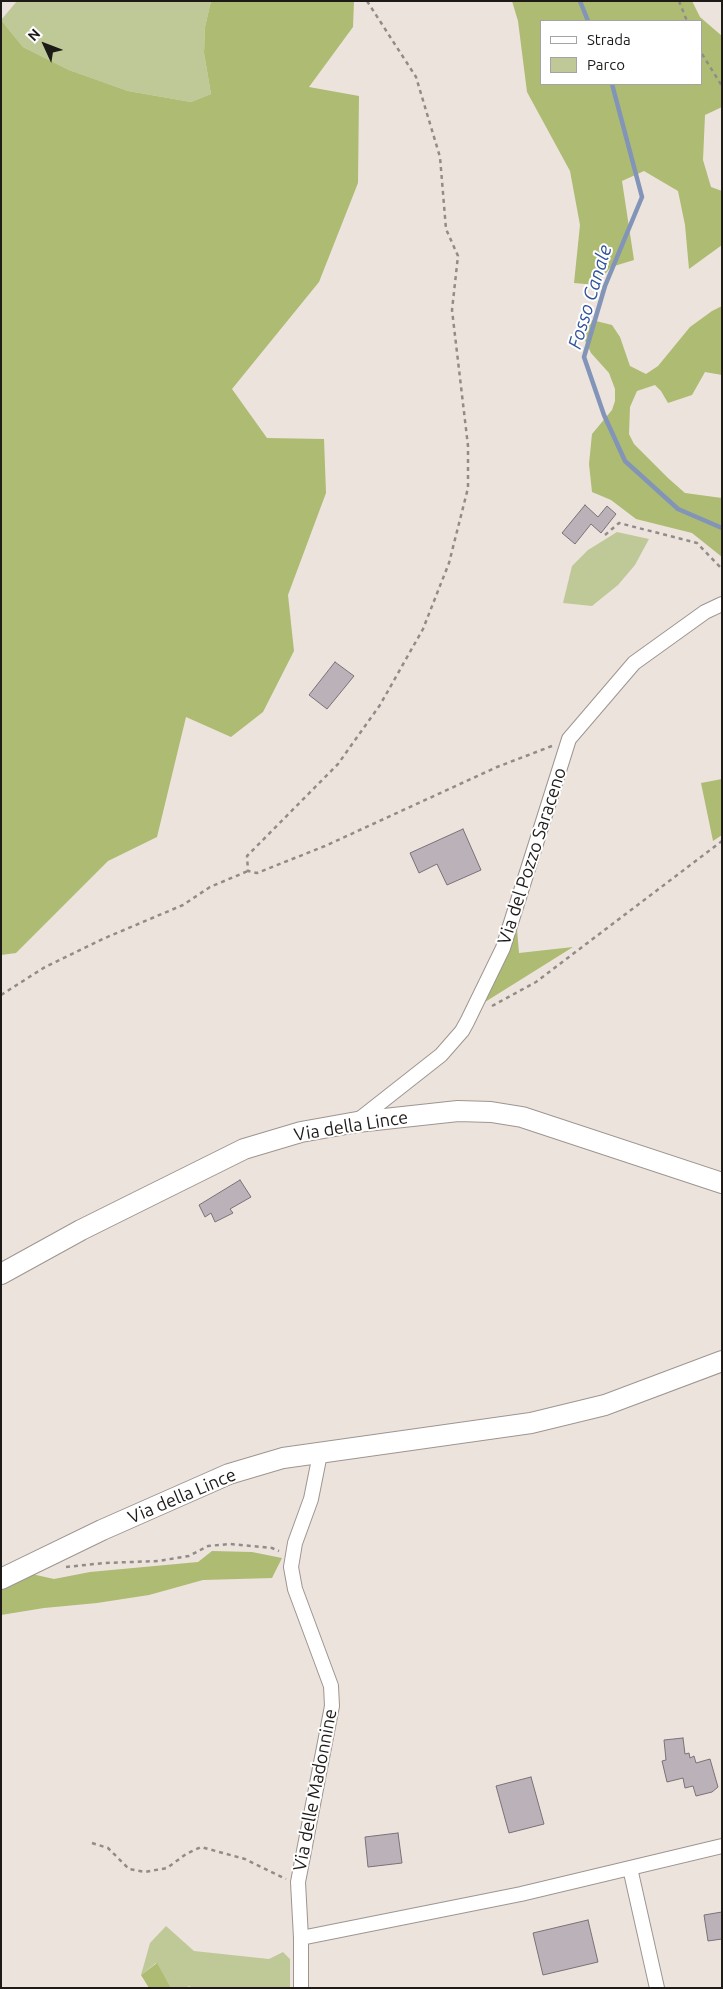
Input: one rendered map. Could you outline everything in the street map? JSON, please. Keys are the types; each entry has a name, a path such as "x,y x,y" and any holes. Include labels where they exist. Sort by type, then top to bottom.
{"street":[{"name":"Via del Pozzo Saraceno","path":"357,1122 441,1055 462,1031 467,1022 503,948 569,739 634,663 705,612 722,604"},
{"name":"Via della Lince","path":"1,1274 81,1230 244,1149 301,1132 357,1122 458,1111 491,1112 522,1117 722,1183"},
{"name":"Via della Lince","path":"1,1579 102,1530 229,1474 283,1458 531,1423 605,1405 722,1361"},
{"name":"Via delle Madonnine","path":"301,1988 298,1882 332,1706 331,1686 295,1588 291,1567 295,1543 311,1500 320,1454"},
{"path":"301,1938 521,1894 722,1846"},
{"path":"630,1868 657,1988"}],"path":[{"path":"248,871 247,856 338,764 380,705 423,629 449,563 468,488 468,446 452,310 458,256 446,229 440,157 416,77 367,1"},
{"path":"679,1 687,20"},
{"path":"703,56 722,86"},
{"path":"605,535 619,523 697,543 722,569"},
{"path":"1,995 45,967 105,938 183,905 210,887 248,871 257,873 325,846 497,767 569,739"},
{"path":"467,1022 494,1004 536,982 722,841"},
{"path":"65,1567 158,1561 189,1556 208,1546 230,1544 272,1548 293,1557"},
{"path":"92,1843 108,1848 129,1869 145,1872 167,1868 186,1854 201,1847 245,1859 270,1872 298,1882"}],"green space":[{"path":"17,1 211,1 205,27 204,53 211,94 191,102 128,91 69,70 23,47 1,20"},
{"path":"211,1 354,1 353,27 309,87 359,96 358,183 319,282 232,389 267,438 324,439 326,493 288,595 294,651 263,712 231,737 186,717 157,837 108,861 16,953 1,955 1,20 23,47 69,70 128,91 191,102 211,94 204,53 205,27"},
{"path":"512,1 692,1 700,17 722,36 722,107 705,115 703,160 711,187 722,191 722,245 689,269 685,225 678,191 644,171 622,181 634,260 611,267 596,285 574,283 580,225 570,171 527,92 518,21"},
{"path":"722,306 722,375 705,372 692,395 668,403 655,385 637,391 630,407 629,434 634,444 685,493 722,498 722,557 692,533 636,519 611,500 592,492 589,464 592,434 612,410 615,401 615,389 609,373 591,353 581,332 592,320 612,325 620,337 630,366 646,374 658,366 690,327"},
{"path":"617,532 649,539 635,565 618,585 592,606 563,603 572,566 588,550"},
{"path":"722,779 722,835 713,841 701,783"},
{"path":"517,929 519,953 573,947 485,1002"},
{"path":"212,1551 252,1552 282,1558 272,1578 203,1580 149,1595 1,1615 1,1586 27,1573 54,1579 90,1572 198,1562"},
{"path":"166,1926 194,1951 269,1959 283,1952 290,1959 290,1988 192,1988 189,1986 187,1988 171,1988 156,1963 141,1975 150,1943"},
{"path":"157,1963 171,1988 149,1988 141,1975"}],"building":[{"path":"585,505 598,517 607,506 616,514 601,533 591,524 575,544 562,533"},
{"path":"335,662 354,676 327,709 309,695"},
{"path":"463,829 481,870 447,885 437,864 419,873 410,853"},
{"path":"240,1180 251,1197 230,1209 233,1213 215,1222 211,1213 205,1217 199,1205"},
{"path":"683,1738 685,1754 689,1753 690,1758 694,1756 696,1763 710,1759 718,1787 712,1792 696,1796 693,1786 685,1788 683,1778 667,1782 662,1761 666,1760 664,1740"},
{"path":"531,1777 544,1824 509,1833 496,1786"},
{"path":"398,1833 402,1863 368,1867 365,1837"},
{"path":"722,1912 722,1939 708,1941 704,1915"},
{"path":"588,1920 598,1962 543,1975 533,1933"}],"waterway":[{"name":"Fosso Canale","path":"580,1 588,20"},
{"name":"Fosso Canale","path":"612,85 642,197 605,286 584,357 604,415 625,461 678,509 722,528"}]}
